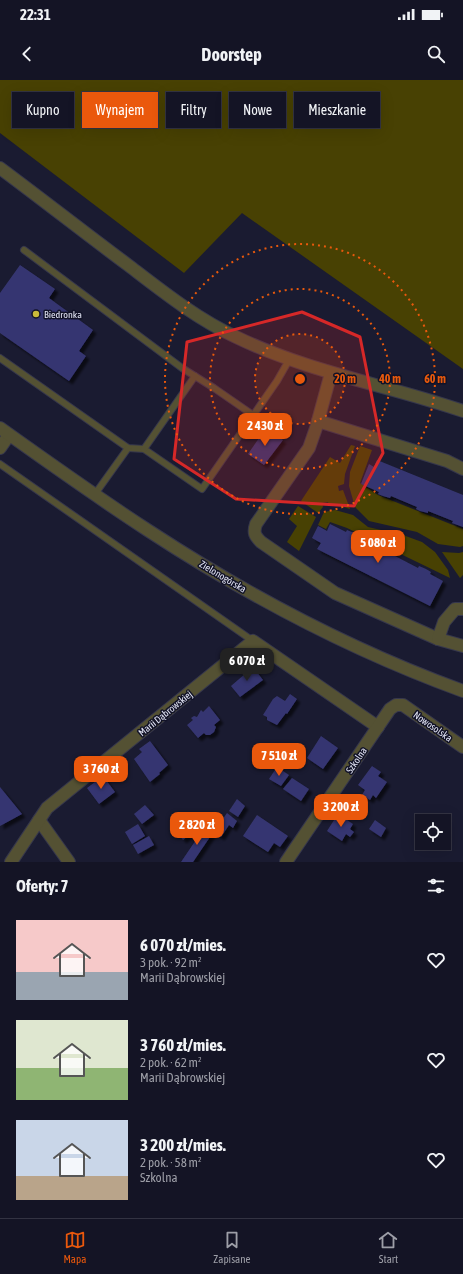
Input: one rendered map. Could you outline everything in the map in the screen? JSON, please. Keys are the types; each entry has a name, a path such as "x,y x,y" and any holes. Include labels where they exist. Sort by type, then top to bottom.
{"street":[{"path":"0,168 181,304 234,337 289,360 440,403 463,411"},
{"path":"331,373 309,448 256,524 254,530 255,535 261,542 335,593 438,639 463,646"},
{"path":"318,421 447,460 463,469"},
{"path":"0,448 4,432"},
{"name":"Zielonogórska","path":"4,432 156,535 225,578 289,614 351,645 463,691"},
{"path":"438,639 444,622 455,609 463,609"},
{"path":"254,641 378,727"},
{"name":"Marii Dąbrowskiej","path":"11,862 47,808 254,641"},
{"name":"Szkolna","path":"286,862 390,709 396,705 403,705"},
{"name":"Nowosolska","path":"403,705 463,747"},
{"path":"39,820 70,862"}],"lane":[{"path":"24,250 182,368 253,415"},
{"path":"0,358 128,448 144,449 202,489 277,381 289,360"},
{"path":"144,449 195,376"},
{"path":"95,494 128,448"},
{"path":"0,464 254,641"}],"highlighted area":[{"path":"302,312 360,337 383,453 354,506 236,499 174,459 187,342"}],"shaded area":[{"path":"0,80 463,80 463,369 242,213 184,273 0,133"},
{"path":"351,445 355,446 345,474 344,484 338,486 339,491 343,490 350,509 337,505 329,506 328,502 322,503 323,507 318,513 301,501 330,457 340,463"},
{"path":"360,446 372,450 360,483 378,495 463,529 463,546 460,547 438,544 417,532 369,521 355,507 349,486 350,472"},
{"path":"298,506 316,517 299,551 287,542 297,526 289,519"},
{"path":"335,510 353,515 368,527 403,535 422,542 435,552 448,570 450,578 347,528 330,522 326,529 318,525 324,512"},
{"path":"442,552 463,552 463,575 460,578"}],"building":[{"name":"Biedronka","path":"20,265 55,289 49,298 93,330 79,351 86,356 69,381 0,333 0,293"},
{"path":"266,428 283,440 264,465 248,454"},
{"path":"377,460 463,495 463,527 452,523 453,521 428,511 428,513 420,511 416,509 417,507 391,496 390,498 378,494 379,492 361,484 369,464 374,467"},
{"path":"330,524 346,532 347,530 354,533 358,536 357,538 383,551 384,549 389,550 396,555 395,556 418,568 419,566 426,569 431,572 430,574 443,581 430,606 317,549 321,543 312,538 318,526 327,531"},
{"path":"253,667 263,680 240,697 231,686"},
{"path":"290,694 297,699 287,714 286,713 277,725 267,720 267,717 263,715 273,699 277,696 285,701"},
{"path":"209,706 220,720 214,725 216,727 214,732 210,735 206,735 204,733 198,738 187,725 193,720 191,718 194,716 197,717 201,710 203,712"},
{"path":"321,736 338,748 323,769 307,758"},
{"path":"150,741 168,765 150,782 134,759 142,752 139,749"},
{"path":"372,766 381,772 378,776 387,782 376,798 373,795 370,800 362,795 365,790 358,785"},
{"path":"277,767 289,775 281,786 269,779"},
{"path":"103,776 115,792 99,804 87,788"},
{"path":"292,778 309,789 301,801 283,789"},
{"path":"0,787 22,814 0,826"},
{"path":"237,799 245,806 238,817 229,811"},
{"path":"145,805 154,815 142,824 134,814"},
{"path":"227,813 237,821 233,828 229,825 221,837 214,832"},
{"path":"338,814 353,824 350,829 354,832 350,837 346,834 342,841 327,831"},
{"path":"257,815 288,836 280,847 274,843 268,852 243,836"},
{"path":"375,820 386,828 381,837 369,829"},
{"path":"138,824 145,836 132,844 125,832"},
{"path":"204,828 212,834 193,862 181,862"},
{"path":"187,830 190,834 183,840 180,836"},
{"path":"149,836 154,845 138,854 133,845"}],"place":[{"name":"Biedronka","path":"36,314"}]}
